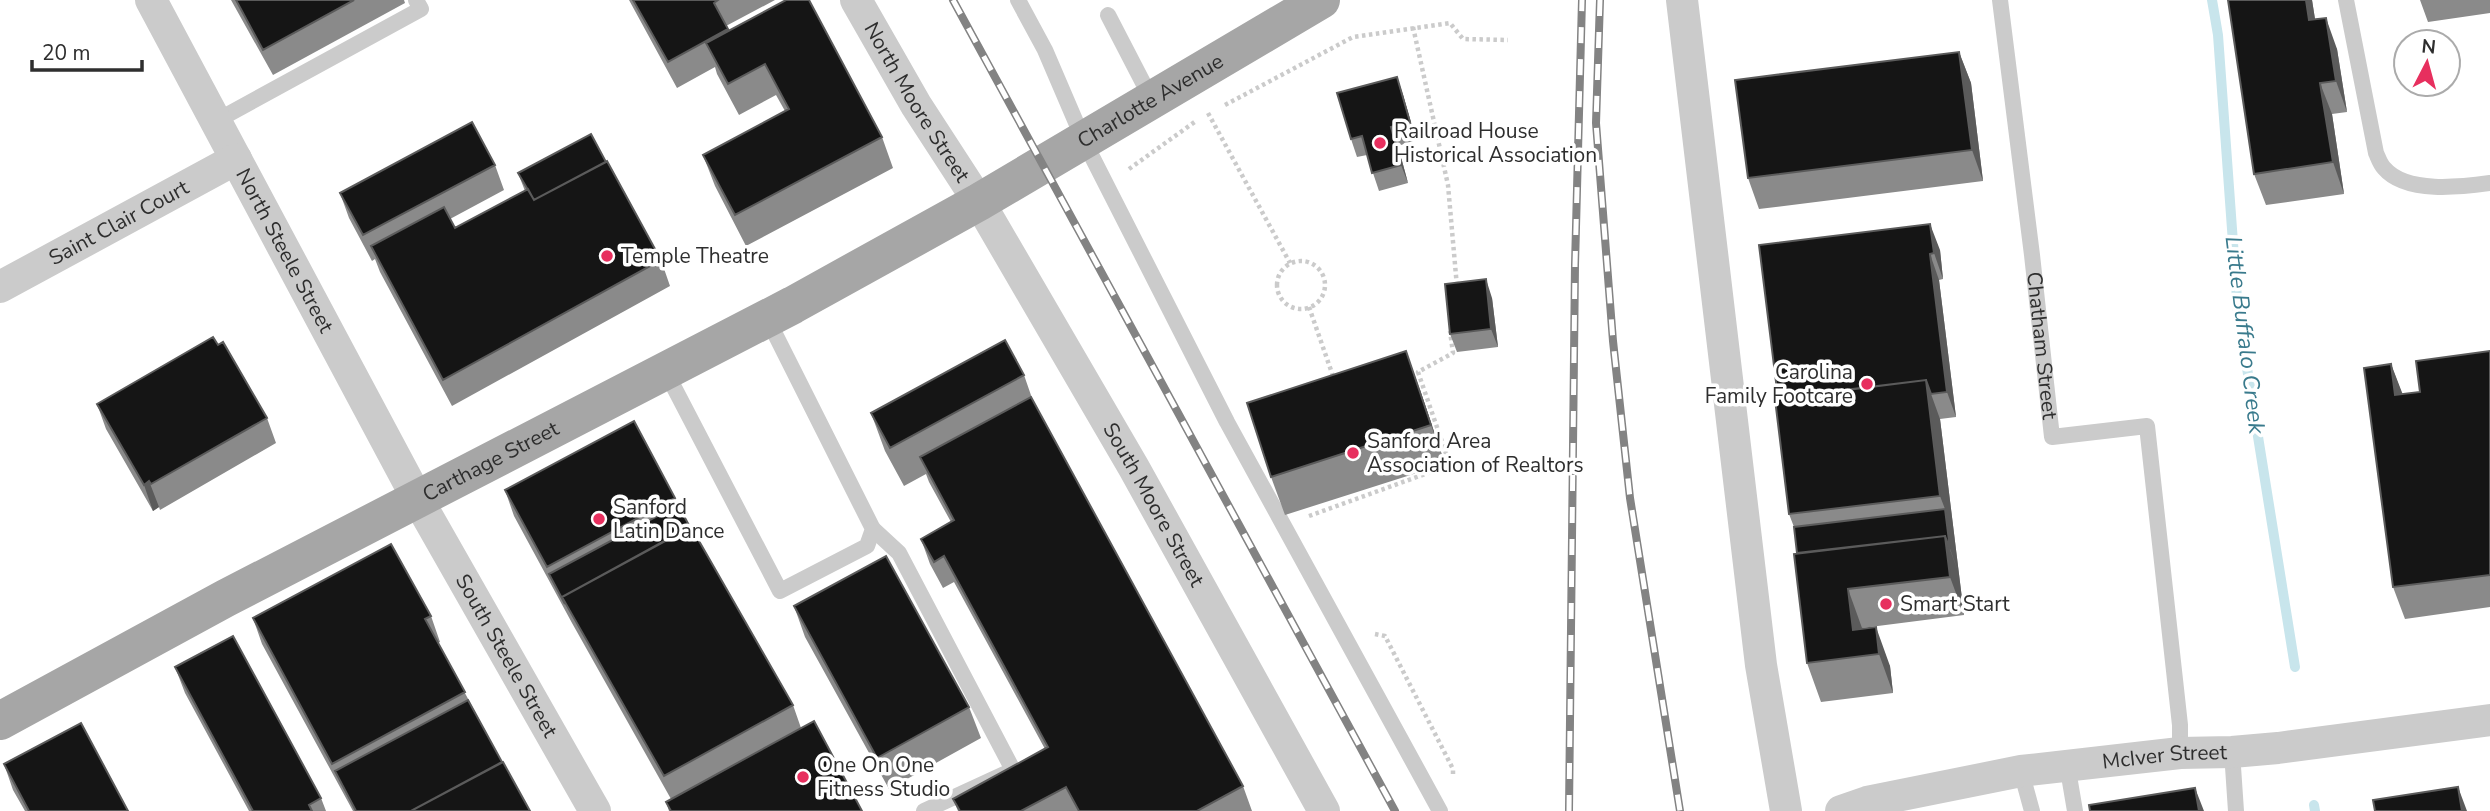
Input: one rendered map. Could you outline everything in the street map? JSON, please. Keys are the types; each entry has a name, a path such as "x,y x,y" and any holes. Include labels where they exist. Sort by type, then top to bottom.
{"main road":[{"name":"Charlotte Avenue","path":"979,202 1321,0"},
{"name":"Carthage Street","path":"0,721 226,598 767,318 979,202"}],"street":[{"name":"North Steele Street","path":"151,0 418,500"},
{"name":"North Moore Street","path":"856,0 916,105 979,202"},
{"path":"1682,0 1761,665 1786,811"},
{"name":"Saint Clair Court","path":"0,287 236,159"},
{"name":"South Moore Street","path":"979,202 1134,468 1324,811"},
{"name":"South Steele Street","path":"418,500 595,811"},
{"name":"McIver Street","path":"1841,811 1867,802 2067,764 2180,752 2232,752 2490,720"}],"lane":[{"path":"216,121 421,9 416,0"},
{"path":"1018,0 1045,50 1084,141 1227,422 1440,811"},
{"name":"Chatham Street","path":"2000,0 2052,437 2147,426 2179,713 2180,752"},
{"path":"2346,0 2376,153 2384,168 2401,179 2423,186 2453,188 2490,183"},
{"path":"1108,15 1152,100"},
{"path":"767,318 873,529 899,553 1013,770 924,811"},
{"path":"665,371 780,591 867,546 873,529"},
{"path":"2232,752 2236,811"},
{"path":"2067,764 2075,811"},
{"path":"2021,771 2032,811"}],"path":[{"path":"1290,263 1208,113 1353,37 1451,23 1463,39 1508,40"},
{"path":"1413,27 1448,185 1458,286 1452,293"},
{"path":"1130,177 1129,168 1196,121"},
{"path":"1305,261 1323,275 1325,283 1321,297 1309,307 1293,307 1280,297 1277,290 1279,275 1290,263 1305,261"},
{"path":"1309,307 1337,387"},
{"path":"1301,518 1450,465 1418,372 1453,354 1450,327"},
{"path":"1372,633 1385,636 1453,769 1453,778"}],"building":[{"path":"236,0 354,0 263,50"},
{"path":"633,0 718,0 714,3 728,29 668,62"},
{"path":"786,0 809,0 882,137 735,215 703,155 789,109 765,64 728,84 706,43"},
{"path":"2228,0 2306,0 2309,20 2326,18 2336,81 2320,83 2333,162 2254,174"},
{"path":"1959,52 1972,150 1748,178 1735,80"},
{"name":"Railroad House Historical Association","path":"1397,77 1410,122 1391,127 1401,165 1372,173 1362,136 1351,139 1337,93"},
{"path":"472,122 495,165 363,235 340,193"},
{"path":"591,134 606,162 534,200 518,173"},
{"path":"607,161 661,260 443,380 371,246 444,207 455,228 528,189 534,200"},
{"path":"1930,224 1934,253 1930,254 1947,392 1931,394 1926,380 1778,398 1759,245"},
{"path":"1486,279 1491,329 1450,334 1445,284"},
{"path":"213,337 218,345 223,342 267,418 151,484 149,481 144,485 97,404"},
{"path":"1005,340 1024,375 890,448 871,413"},
{"path":"1406,351 1431,425 1271,477 1247,403"},
{"path":"2490,351 2490,575 2393,587 2364,368 2391,364 2395,395 2420,392 2416,361"},
{"path":"1926,380 1940,496 1789,514 1775,399"},
{"path":"1031,397 1243,786 1197,811 1079,811 1066,787 1021,811 960,811 953,799 1048,747 944,556 934,562 921,539 954,520 920,457"},
{"name":"Sanford Latin Dance","path":"634,421 675,498 547,567 505,490"},
{"path":"678,505 690,527 562,597 565,604 549,574"},
{"path":"1945,509 1950,549 1945,536 1797,553 1794,527"},
{"path":"691,527 793,705 664,776 562,597"},
{"path":"1945,536 1950,577 1848,589 1853,630 1876,627 1879,654 1807,663 1794,554"},
{"path":"391,544 431,616 425,619 465,692 332,764 253,618"},
{"path":"886,556 969,707 877,758 794,606"},
{"path":"233,636 321,798 309,805 312,811 253,811 175,667"},
{"path":"468,700 502,762 411,811 356,811 335,771"},
{"path":"814,721 862,811 671,811 666,802"},
{"path":"81,723 128,811 29,811 4,764"},
{"path":"503,762 530,811 411,811"},
{"path":"2458,787 2462,811 2375,811 2373,800"},
{"path":"2195,788 2199,811 2090,811 2089,805"}],"waterway":[{"name":"Little Buffalo Creek","path":"2212,0 2218,35 2238,312 2295,667"},
{"name":"Little Buffalo Creek","path":"2314,805 2315,811"}],"railway":[{"path":"953,0 1395,811"},
{"path":"1569,811 1575,265 1582,0"},
{"path":"1600,0 1596,123 1613,341 1630,498 1680,811"}],"place":[{"name":"Railroad House Historical Association","path":"1380,143"},
{"name":"Temple Theatre","path":"607,256"},
{"name":"Carolina Family Footcare","path":"1867,384"},
{"name":"Sanford Area Association of Realtors","path":"1353,453"},
{"name":"Sanford Latin Dance","path":"599,519"},
{"name":"Smart Start","path":"1886,604"},
{"name":"One On One Fitness Studio","path":"803,777"}]}
